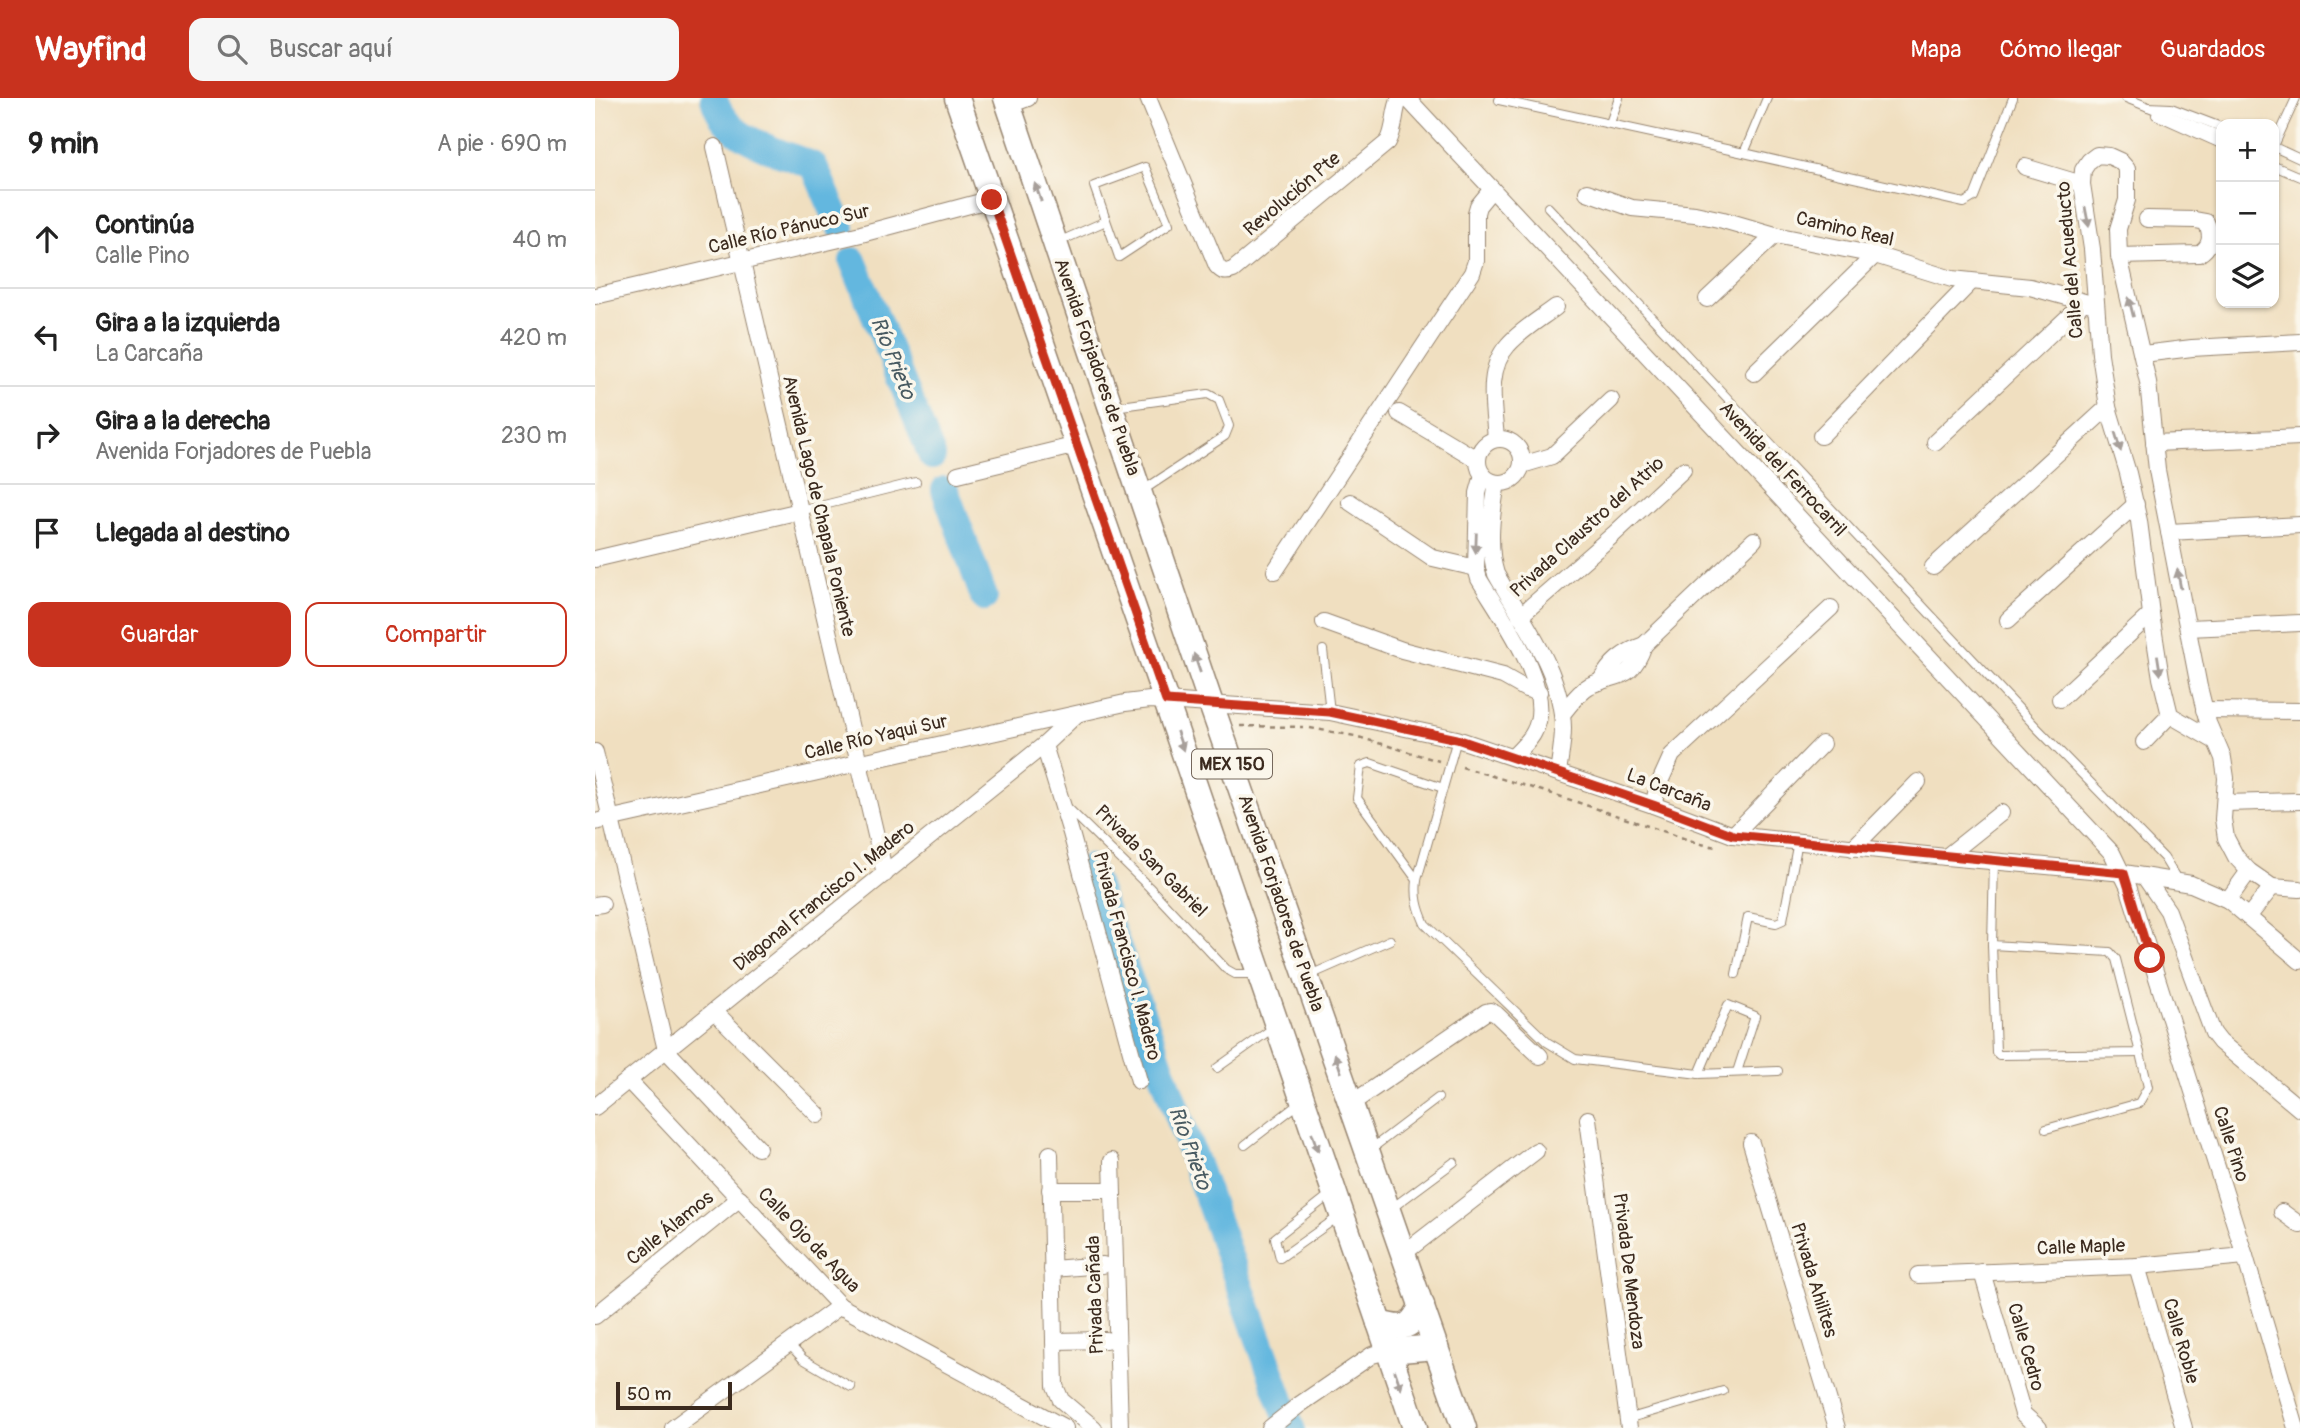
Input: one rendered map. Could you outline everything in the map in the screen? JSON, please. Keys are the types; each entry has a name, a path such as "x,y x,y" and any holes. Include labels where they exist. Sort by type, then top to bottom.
{"main road":[{"name":"MEX 150","path":"957,98 1415,1428"},
{"name":"Avenida Forjadores de Puebla","path":"1014,100 1055,243 1139,492 1464,1428"},
{"path":"1379,1323 1404,1328 1411,1324 1422,1305"},
{"path":"1388,1351 1436,1347"}],"street":[{"name":"Revolución Pte","path":"1148,98 1217,266 1222,271 1233,270 1388,142 1400,98"},
{"name":"Avenida del Ferrocarril","path":"1408,98 2112,853 2124,873"},
{"name":"Avenida Lago de Chapala Poniente","path":"715,147 885,874"},
{"name":"Calle del Acueducto","path":"2171,715 2161,678 2136,505 2108,407 2089,304 2092,248 2082,184 2083,170 2097,155 2120,161 2127,169 2127,200 2118,229 2119,256 2143,354 2157,470 2204,710 2223,758 2227,778 2223,819 2226,838 2236,857 2249,871 2272,887"},
{"path":"2025,167 2082,184"},
{"path":"1275,571 1472,274 1476,261 1476,213 1478,206 1492,189"},
{"name":"Camino Real","path":"1587,192 1632,208 1695,214 1776,235 1875,255 1952,279 2030,287 2089,304"},
{"name":"Calle Río Pánuco Sur","path":"595,296 992,200"},
{"path":"2119,256 2199,254 2206,250 2211,232 2206,222 2147,219"},
{"path":"1707,299 1776,235"},
{"path":"1754,373 1875,255"},
{"path":"1821,436 1971,282"},
{"path":"1935,442 2089,304"},
{"path":"1496,439 1493,385 1495,368 1509,344 1556,307"},
{"path":"2143,354 2192,348 2300,342"},
{"path":"1521,465 1552,456 1611,400"},
{"path":"1933,567 2108,407"},
{"path":"1399,413 1486,472 1510,481 1519,472 1522,458 1516,446 1510,442 1496,439 1484,446 1486,472 1493,506 1492,562 1496,575 1547,662 1553,678 1562,714 1558,772"},
{"path":"2154,443 2300,437"},
{"path":"957,474 1077,445"},
{"name":"Privada Claustro del Atrio","path":"1520,616 1683,470"},
{"path":"2128,473 2157,470"},
{"path":"1486,472 1478,493 1476,568 1479,579 1525,659 1539,692 1540,714 1534,734 1513,757"},
{"path":"1350,502 1433,558 1476,568"},
{"path":"2008,620 2136,505"},
{"path":"595,559 800,511"},
{"path":"2169,532 2300,524"},
{"path":"1562,714 1622,655 1644,645 1754,540"},
{"path":"1653,805 1672,755 1831,608"},
{"path":"2060,699 2151,614"},
{"path":"1324,622 1402,650 1503,676 1526,689 1539,692"},
{"path":"2188,628 2300,623"},
{"path":"1503,676 1512,672 1525,659"},
{"path":"1553,678 1593,685"},
{"name":"La Carcaña","path":"1166,701 1330,712 1457,739 1733,835 2124,873 2171,880"},
{"name":"Calle Río Yaqui Sur","path":"603,820 1125,703 1166,701"},
{"path":"2204,710 2300,711"},
{"name":"Diagonal Francisco I. Madero","path":"595,1107 1044,745 1076,715"},
{"path":"2144,742 2171,715 2215,741"},
{"path":"1733,835 1822,744"},
{"name":"Privada San Gabriel","path":"1044,745 1063,803"},
{"path":"595,752 603,820 666,1050 758,1148"},
{"path":"1853,848 1918,782"},
{"path":"2226,803 2300,801"},
{"name":"Privada Francisco I. Madero","path":"1063,803 1139,1081"},
{"path":"1946,857 2001,813"},
{"path":"2228,900 2249,871"},
{"name":"Calle Pino","path":"2124,873 2245,1256 2296,1428"},
{"path":"2144,876 2168,911 2213,1034 2300,1108"},
{"path":"2171,880 2191,884 2228,900 2300,961"},
{"path":"2248,917 2272,887 2300,889"},
{"path":"715,1012 818,1115"},
{"path":"1352,1103 1486,1012 1496,1014 1540,1056"},
{"path":"595,1089 623,1084"},
{"name":"Calle Ojo de Agua","path":"623,1084 740,1198 840,1306 1065,1428"},
{"name":"Privada De Mendoza","path":"1588,1119 1628,1423"},
{"name":"Privada Ahilites","path":"1751,1143 1837,1428"},
{"path":"1404,1253 1536,1151"},
{"path":"1050,1154 1056,1393 1094,1428"},
{"name":"Privada Cañada","path":"1112,1161 1121,1428"},
{"path":"1050,1190 1112,1190"},
{"name":"Calle Álamos","path":"595,1316 740,1198"},
{"path":"2282,1212 2300,1225"},
{"name":"Calle Maple","path":"1918,1275 2137,1266 2245,1256"},
{"path":"1052,1269 1104,1265"},
{"name":"Calle Roble","path":"2137,1266 2184,1428"},
{"name":"Calle Cedro","path":"1982,1272 2023,1414 2039,1428"},
{"path":"673,1428 840,1306"},
{"path":"1053,1341 1105,1340"},
{"path":"1270,1428 1372,1355 1388,1351"}],"lane":[{"path":"1610,123 1619,98"},
{"path":"1744,153 1767,98"},
{"path":"1499,100 1964,203 1973,197 2013,98"},
{"path":"2126,98 2216,134"},
{"path":"2279,136 2297,98"},
{"path":"2145,107 2171,108 2216,125"},
{"path":"2145,107 2165,121 2216,142"},
{"path":"2279,149 2300,159"},
{"path":"1145,167 1169,225 1119,257 1106,221 1094,186 1145,167"},
{"path":"2279,168 2300,177"},
{"path":"1548,207 2018,708 2164,858 2171,880"},
{"path":"1055,243 1106,221"},
{"path":"1111,407 1208,394 1219,400 1229,426 1225,436 1139,492"},
{"path":"800,511 916,482"},
{"path":"1323,650 1330,712"},
{"path":"1457,739 1417,880 1417,908 1425,924 1547,1042 1575,1059 1699,1074 1778,1071"},
{"path":"1417,880 1357,798 1361,765 1370,763 1443,788"},
{"name":"Privada San Gabriel","path":"1063,803 1149,887 1226,969 1246,976 1259,974"},
{"path":"1737,974 1748,917 1776,923 1783,920 1798,841"},
{"path":"1994,861 1992,945 1995,1049 1999,1055 2140,1053"},
{"path":"1307,976 1390,940"},
{"path":"1992,945 2110,953 2116,959 2148,1087 2139,1103 2046,1129"},
{"path":"1699,1074 1728,1005 1755,1016 1737,1072"},
{"path":"1217,1068 1276,1026"},
{"path":"1369,1151 1438,1098"},
{"path":"1245,1145 1301,1101"},
{"path":"1389,1210 1454,1161"},
{"path":"1332,1192 1275,1238 1280,1258 1341,1216"},
{"path":"789,1344 803,1359 851,1387"},
{"path":"1628,1423 1723,1391"}],"waterway":[{"name":"Río Prieto","path":"714,98 719,112 740,134 769,149 814,166 841,228"},
{"name":"Río Prieto","path":"853,261 932,456"},
{"name":"Río Prieto","path":"945,490 984,597"},
{"name":"Río Prieto","path":"1089,868 1291,1428"}],"route":[{"path":"992,200 1166,701 1330,712 1457,739 1733,835 2124,873 2150,958"}]}
